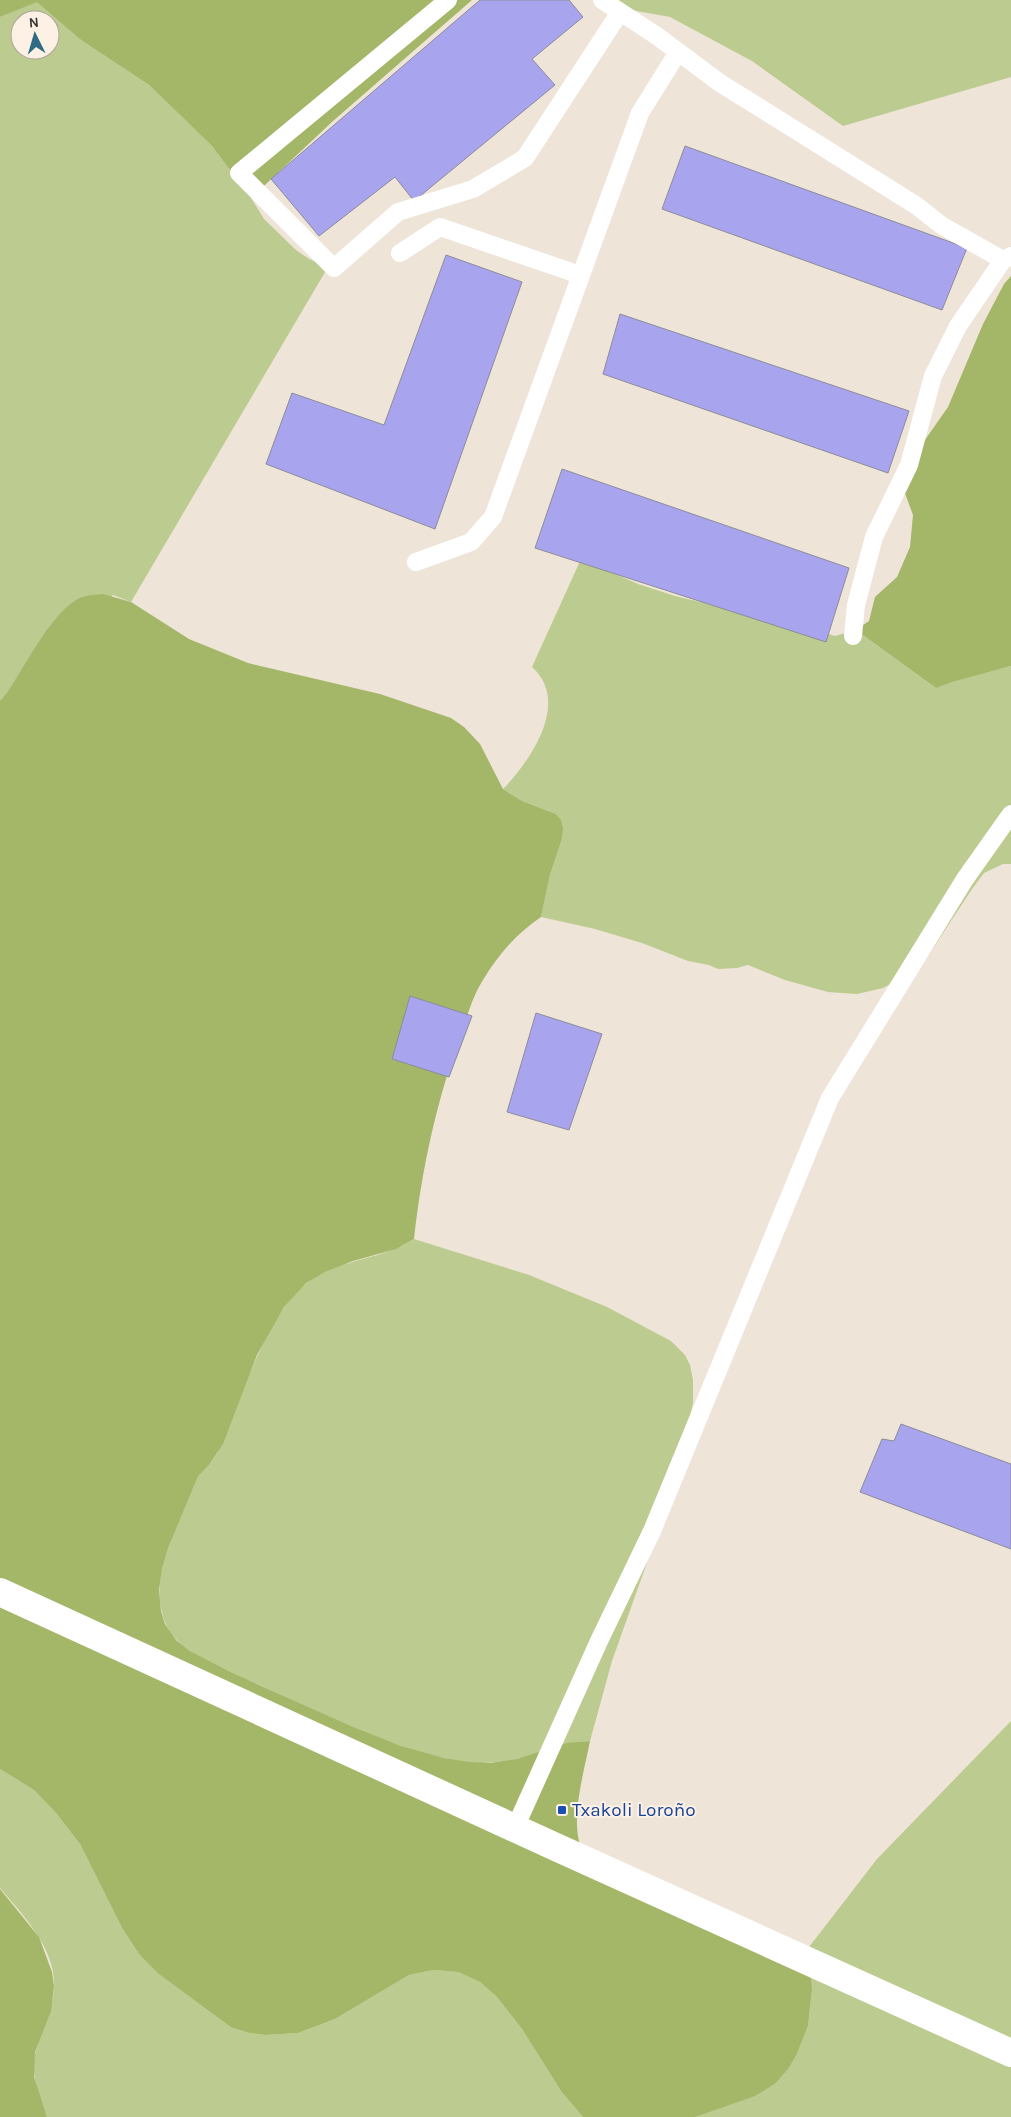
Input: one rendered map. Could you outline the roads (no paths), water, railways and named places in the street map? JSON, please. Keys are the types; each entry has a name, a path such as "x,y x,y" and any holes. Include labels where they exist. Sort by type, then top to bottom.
{"street":[{"path":"0,1592 1011,2053"}],"lane":[{"path":"448,0 239,173 334,268 398,212 472,189 525,158 620,12"},
{"path":"602,0 720,83 916,206 941,224 1007,258 958,326 933,376 909,466 874,538 856,605 853,636"},
{"path":"416,562 471,542 494,517 592,241 640,113 678,52"},
{"path":"400,253 440,227 580,275"},
{"path":"515,1828 599,1641 652,1531 831,1095 965,879 1011,814"}],"place":[{"name":"Txakoli Loroño","path":"562,1810"}]}
